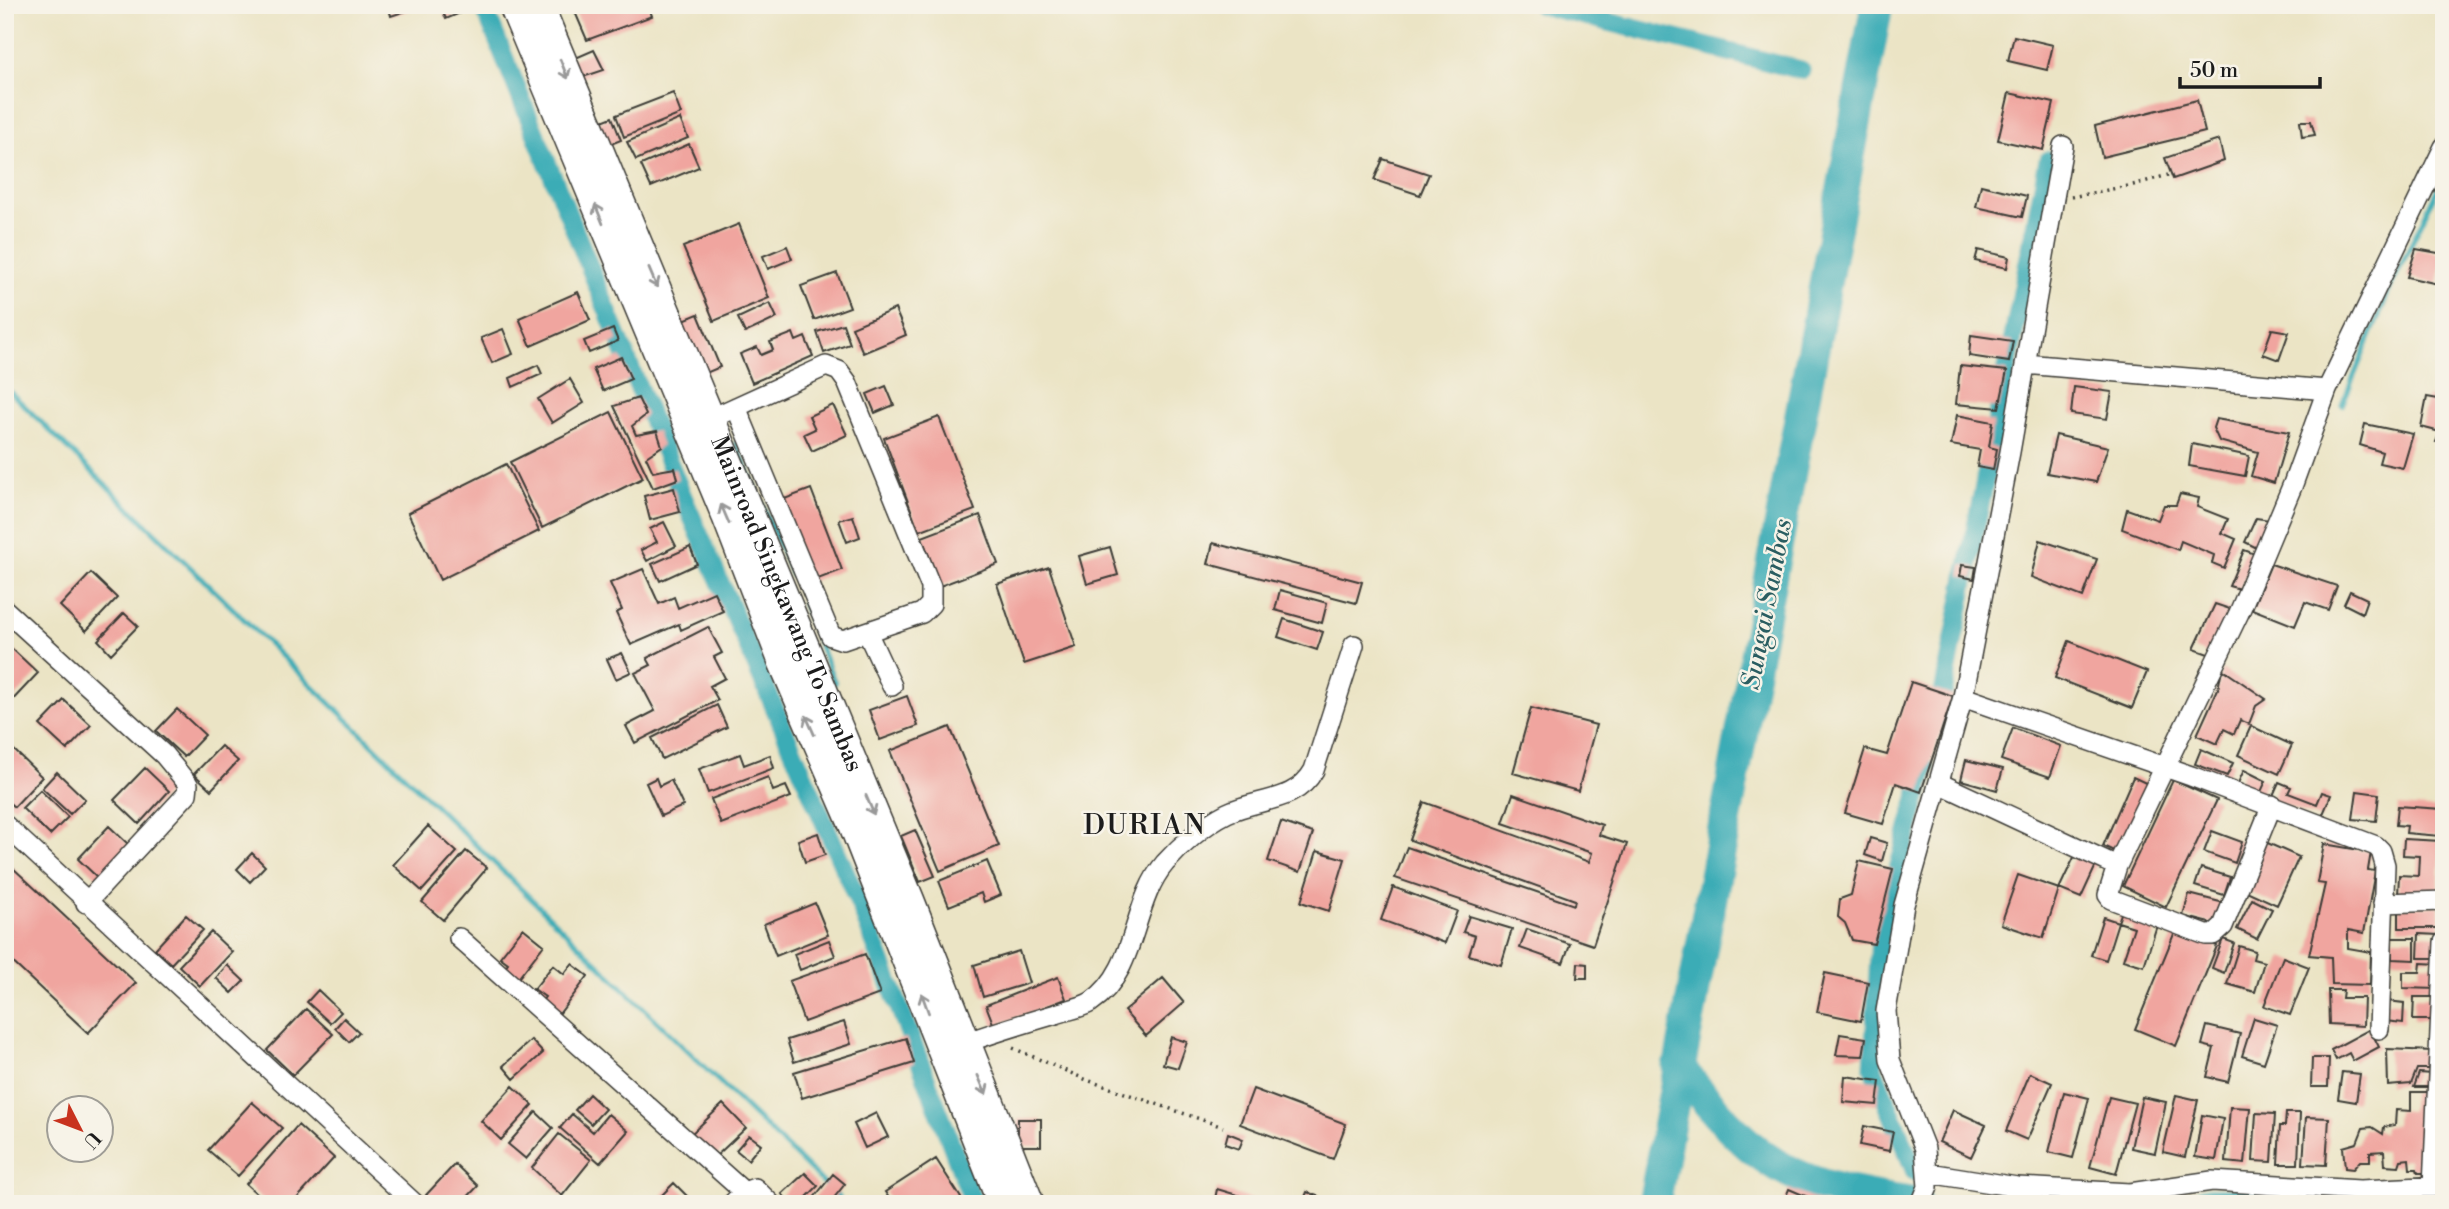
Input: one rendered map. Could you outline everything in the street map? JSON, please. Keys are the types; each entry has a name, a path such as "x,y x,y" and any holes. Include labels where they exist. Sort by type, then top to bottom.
{"highway":[{"name":"Mainroad Singkawang To Sambas","path":"513,5 726,516 975,1040 1030,1204"},
{"name":"Mainroad Singkawang To Sambas","path":"539,5 710,419 797,590 796,659 852,822 1002,1204"}],"street":[{"path":"2063,146 1963,697 1905,905 1886,1011 1890,1060 1918,1125 1926,1188 2017,1187 2130,1193 2230,1181 2401,1198 2439,1187 2444,942"},
{"path":"2272,805 2223,926 2213,935 2206,936 2110,899 2109,888 2117,866 2239,613 2293,484 2327,390 2444,146"},
{"path":"2025,364 2327,390"},
{"path":"710,419 736,407 826,366 839,371 847,382 933,595 931,604 922,613 867,632 835,639 797,590 736,407"},
{"path":"5,610 155,747 182,774 188,784 187,794 86,903"},
{"path":"867,632 892,687"},
{"path":"975,1040 1088,1004 1099,995 1122,962 1153,883 1165,864 1206,827 1227,813 1294,793 1306,785 1314,770 1354,645"},
{"path":"1963,697 2164,766 2376,846 2381,851 2385,865 2379,1029"},
{"path":"1939,783 2117,866"},
{"path":"5,825 86,903 415,1204"},
{"path":"2383,903 2444,901"},
{"path":"459,938 738,1198 755,1188 771,1204"}],"path":[{"path":"2055,199 2122,188 2168,175"},
{"path":"975,1040 1223,1126"}],"building":[{"path":"388,5 421,5 421,6 391,16"},
{"path":"440,5 479,5 446,19"},
{"path":"572,5 648,5 652,16 587,40"},
{"path":"2014,36 2053,45 2047,70 2008,61"},
{"path":"594,50 604,70 580,78 571,60"},
{"path":"673,93 681,114 624,137 616,115"},
{"path":"2009,93 2054,103 2043,150 1998,140"},
{"path":"2197,100 2205,132 2102,157 2095,126"},
{"path":"612,117 621,140 606,146 597,123"},
{"path":"680,119 688,138 636,160 627,142"},
{"path":"2300,121 2311,121 2315,135 2302,137"},
{"path":"2219,140 2224,161 2173,179 2165,158"},
{"path":"689,144 699,167 651,187 641,165"},
{"path":"1383,159 1429,174 1420,195 1374,180"},
{"path":"1981,185 2027,196 2022,217 1976,207"},
{"path":"739,224 769,298 714,321 683,247"},
{"path":"787,246 792,259 768,269 763,256"},
{"path":"2416,249 2444,254 2438,284 2407,277"},
{"path":"1978,250 2009,257 2007,268 1975,261"},
{"path":"837,273 850,307 814,320 801,286"},
{"path":"578,292 590,320 531,346 519,318"},
{"path":"770,303 777,318 745,333 738,318"},
{"path":"895,309 906,335 863,353 852,327"},
{"path":"698,314 720,367 699,376 676,323"},
{"path":"843,324 850,344 824,353 817,332"},
{"path":"503,329 513,354 492,363 481,338"},
{"path":"613,329 618,341 589,353 584,341"},
{"path":"2272,329 2289,332 2279,360 2263,354"},
{"path":"793,333 796,341 805,337 813,356 752,383 740,354 757,347 761,355 773,350 770,342"},
{"path":"1971,335 2013,341 2009,362 1969,356"},
{"path":"621,357 631,379 603,391 593,369"},
{"path":"538,365 542,374 513,387 510,378"},
{"path":"1960,366 2007,371 1999,408 1956,404"},
{"path":"570,379 584,403 552,423 538,399"},
{"path":"886,386 894,405 875,413 867,394"},
{"path":"2074,387 2112,392 2107,419 2071,414"},
{"path":"2427,397 2444,400 2444,443 2436,442 2440,432 2421,427"},
{"path":"638,398 646,415 632,426 636,435 657,431 662,446 646,457 653,472 675,468 678,479 653,488 614,406"},
{"path":"833,405 847,435 812,451 804,434 815,429 809,416"},
{"path":"611,412 643,478 542,528 510,462"},
{"path":"1957,415 1993,422 1989,447 1997,449 1993,470 1977,467 1980,450 1951,445"},
{"path":"939,417 975,510 919,531 884,438"},
{"path":"2216,419 2289,432 2274,483 2251,476 2258,452 2219,441 2213,428"},
{"path":"2365,424 2413,434 2403,468 2379,463 2382,452 2360,445"},
{"path":"2056,435 2108,447 2096,482 2047,473"},
{"path":"2192,444 2249,456 2245,476 2189,466"},
{"path":"506,464 539,531 440,580 408,513"},
{"path":"674,488 680,512 650,520 644,496"},
{"path":"811,489 842,570 810,582 779,501"},
{"path":"2180,494 2199,498 2197,507 2228,519 2222,533 2236,539 2224,568 2212,563 2214,555 2181,541 2178,550 2122,529 2127,509 2158,520 2164,505 2176,505"},
{"path":"980,515 998,564 940,586 922,537"},
{"path":"853,516 860,537 847,542 839,520"},
{"path":"2256,518 2270,520 2259,549 2245,542"},
{"path":"664,522 676,546 647,561 641,550 657,542 650,529"},
{"path":"2040,540 2097,559 2083,597 2031,577"},
{"path":"1213,543 1362,582 1356,603 1208,564"},
{"path":"690,547 697,564 660,581 652,564"},
{"path":"1110,547 1118,575 1087,584 1079,556"},
{"path":"2244,550 2255,554 2240,589 2229,586"},
{"path":"2271,564 2337,586 2328,610 2305,602 2295,626 2252,609"},
{"path":"1962,565 1976,567 1974,579 1960,576"},
{"path":"1049,567 1076,647 1024,664 997,584"},
{"path":"643,569 659,604 674,597 678,608 714,592 723,611 681,630 679,624 631,645 616,613 622,610 610,583"},
{"path":"91,573 117,598 86,631 60,606"},
{"path":"1280,590 1327,603 1322,623 1275,610"},
{"path":"2350,591 2367,599 2362,613 2344,604"},
{"path":"2215,604 2233,610 2211,655 2194,649"},
{"path":"124,613 138,626 111,654 98,640"},
{"path":"1284,619 1323,632 1317,650 1278,637"},
{"path":"708,627 722,653 714,657 725,678 710,686 718,700 635,743 626,726 655,711 635,673 651,665 647,658"},
{"path":"2069,641 2147,672 2132,708 2055,678"},
{"path":"5,642 38,673 7,706 5,704"},
{"path":"622,653 631,672 616,679 607,659"},
{"path":"2222,669 2266,699 2256,706 2249,724 2240,720 2234,734 2224,729 2217,744 2197,735 2218,689"},
{"path":"1911,682 1953,696 1921,792 1896,783 1883,824 1845,813 1865,749 1887,755"},
{"path":"907,696 918,726 880,740 869,710"},
{"path":"64,700 91,725 67,750 40,725"},
{"path":"717,705 727,727 662,759 652,738"},
{"path":"1531,708 1596,725 1578,791 1513,773"},
{"path":"177,709 205,735 184,757 156,731"},
{"path":"2251,726 2292,745 2279,774 2238,755"},
{"path":"950,727 999,846 940,871 890,751"},
{"path":"2013,728 2061,746 2050,777 2001,760"},
{"path":"221,746 238,761 211,790 194,774"},
{"path":"13,749 42,777 14,807 5,799 5,757"},
{"path":"2201,749 2233,763 2227,776 2195,764"},
{"path":"740,754 744,765 770,755 774,768 708,793 699,769"},
{"path":"1966,760 2003,769 1997,790 1961,780"},
{"path":"145,768 169,791 139,824 114,800"},
{"path":"2244,770 2266,781 2260,794 2238,783"},
{"path":"57,772 85,799 70,814 42,788"},
{"path":"768,777 773,791 786,786 791,797 721,824 711,799"},
{"path":"2133,777 2150,785 2120,854 2103,846"},
{"path":"656,778 659,786 671,780 683,806 661,816 646,783"},
{"path":"2173,780 2217,800 2166,907 2123,886"},
{"path":"2279,782 2291,787 2288,793 2317,804 2322,792 2331,795 2321,819 2271,800"},
{"path":"40,790 68,817 50,835 22,808"},
{"path":"2357,791 2379,794 2376,821 2353,819"},
{"path":"1513,794 1602,825 1599,835 1627,844 1593,945 1395,878 1407,847 1574,905 1575,900 1410,840 1424,802 1589,862 1592,853 1503,823"},
{"path":"2398,806 2442,809 2440,836 2406,833 2407,826 2396,825"},
{"path":"1281,822 1313,833 1300,872 1268,861"},
{"path":"109,826 129,845 98,878 78,859"},
{"path":"428,826 457,852 422,891 393,865"},
{"path":"915,830 935,876 920,882 901,836"},
{"path":"2212,831 2242,842 2235,863 2204,852"},
{"path":"818,833 825,855 805,862 798,840"},
{"path":"1870,838 1887,843 1882,861 1865,855"},
{"path":"2404,839 2441,841 2438,898 2398,895 2399,875 2418,876 2419,856 2403,855"},
{"path":"2263,841 2299,857 2277,905 2242,889"},
{"path":"2324,844 2371,852 2368,870 2375,871 2364,933 2348,930 2348,948 2371,952 2370,985 2332,984 2331,957 2309,955 2325,884 2317,883"},
{"path":"466,851 487,868 443,920 422,902"},
{"path":"1317,851 1345,859 1329,911 1301,902"},
{"path":"2077,851 2098,861 2081,898 2059,889"},
{"path":"252,853 265,866 250,882 237,869"},
{"path":"987,861 1001,895 984,902 981,893 949,906 939,881"},
{"path":"1859,861 1893,869 1874,944 1852,940 1845,923 1838,917 1840,899 1851,895"},
{"path":"12,867 136,983 88,1033 5,955 5,874"},
{"path":"2201,868 2230,877 2224,895 2195,886"},
{"path":"2018,875 2059,889 2043,938 2001,924"},
{"path":"1393,887 1457,911 1445,943 1381,920"},
{"path":"2189,894 2224,903 2218,925 2183,916"},
{"path":"2252,899 2272,909 2257,939 2237,929"},
{"path":"815,903 828,935 776,956 764,924"},
{"path":"2439,906 2440,928 2399,928 2399,907"},
{"path":"2122,911 2158,922 2144,966 2123,960 2134,927 2118,922"},
{"path":"186,915 203,930 171,964 155,949"},
{"path":"1469,916 1512,929 1501,965 1469,955 1475,936 1463,932"},
{"path":"2103,917 2118,922 2106,960 2091,955"},
{"path":"523,928 544,945 516,981 503,970 508,963 500,957"},
{"path":"1527,929 1570,944 1563,963 1520,948"},
{"path":"2176,929 2217,946 2176,1046 2135,1029"},
{"path":"211,932 232,952 200,986 179,966"},
{"path":"2419,934 2439,935 2438,958 2418,958"},
{"path":"2392,938 2415,938 2415,960 2392,959"},
{"path":"2223,939 2234,943 2224,973 2212,968"},
{"path":"829,940 835,956 800,970 794,954"},
{"path":"2239,946 2255,951 2253,959 2264,962 2255,992 2227,984"},
{"path":"1019,951 1029,983 983,997 974,965"},
{"path":"865,954 880,994 804,1022 789,981"},
{"path":"2283,957 2309,967 2290,1015 2264,1006"},
{"path":"1578,963 1587,964 1587,978 1577,978"},
{"path":"2421,963 2439,964 2438,989 2403,988 2403,972 2420,972"},
{"path":"572,964 588,976 556,1018 539,1005 545,997 534,989 553,965 564,974"},
{"path":"227,965 244,981 232,993 216,978"},
{"path":"1825,973 1868,982 1861,1021 1817,1012"},
{"path":"1058,977 1066,999 994,1026 986,1005"},
{"path":"1163,978 1184,1003 1146,1036 1124,1011"},
{"path":"318,990 341,1012 330,1023 307,1002"},
{"path":"2328,990 2343,990 2342,998 2364,998 2363,1026 2329,1024"},
{"path":"2414,997 2438,997 2437,1020 2413,1020"},
{"path":"2387,1001 2404,1003 2403,1023 2385,1021"},
{"path":"306,1009 333,1034 293,1075 267,1050"},
{"path":"344,1018 359,1032 349,1042 335,1028"},
{"path":"2254,1018 2277,1025 2264,1063 2242,1056"},
{"path":"844,1022 851,1044 794,1062 787,1040"},
{"path":"2207,1026 2240,1034 2228,1082 2207,1077 2214,1048 2202,1045"},
{"path":"2370,1029 2379,1047 2353,1061 2349,1053 2336,1060 2331,1050"},
{"path":"1840,1034 1866,1038 1863,1056 1836,1055"},
{"path":"1171,1037 1187,1042 1178,1068 1163,1064"},
{"path":"906,1038 914,1063 802,1098 794,1072"},
{"path":"531,1040 543,1053 514,1079 503,1066"},
{"path":"2387,1049 2433,1051 2435,1069 2417,1069 2411,1084 2388,1086"},
{"path":"2312,1058 2329,1058 2328,1087 2311,1087"},
{"path":"2342,1072 2360,1074 2356,1102 2338,1099"},
{"path":"2030,1073 2052,1083 2027,1140 2006,1131"},
{"path":"2419,1073 2431,1074 2430,1087 2414,1087"},
{"path":"1845,1076 1880,1081 1877,1105 1843,1102"},
{"path":"513,1086 533,1105 501,1140 481,1121"},
{"path":"1253,1089 1346,1124 1333,1159 1240,1124"},
{"path":"2064,1092 2089,1098 2073,1158 2049,1152"},
{"path":"2411,1092 2429,1092 2430,1173 2418,1173 2417,1169 2410,1169 2409,1159 2401,1160 2399,1166 2385,1165 2384,1151 2370,1152 2370,1161 2360,1161 2353,1169 2345,1168 2343,1147 2357,1143 2363,1128 2372,1127 2383,1134 2384,1127 2395,1125 2396,1110 2411,1111"},
{"path":"589,1094 605,1109 591,1124 575,1110"},
{"path":"2176,1095 2198,1100 2185,1157 2163,1152"},
{"path":"2109,1097 2135,1103 2116,1174 2090,1167"},
{"path":"2142,1097 2166,1102 2155,1153 2131,1148"},
{"path":"252,1102 282,1128 238,1176 208,1150"},
{"path":"723,1104 746,1128 713,1159 690,1135"},
{"path":"2230,1107 2250,1108 2245,1164 2226,1162"},
{"path":"1953,1110 1986,1125 1971,1157 1939,1142"},
{"path":"536,1112 553,1128 526,1159 508,1144"},
{"path":"876,1113 888,1137 865,1148 854,1124"},
{"path":"2256,1113 2275,1114 2272,1162 2253,1161"},
{"path":"2286,1113 2300,1113 2298,1164 2278,1164 2280,1126 2285,1126"},
{"path":"572,1114 593,1132 608,1114 628,1131 600,1163 560,1128"},
{"path":"2202,1115 2223,1119 2216,1160 2195,1157"},
{"path":"2306,1117 2329,1118 2326,1165 2303,1164"},
{"path":"1018,1119 1041,1119 1041,1146 1018,1146"},
{"path":"298,1125 334,1158 292,1204 268,1204 246,1184"},
{"path":"1864,1126 1893,1132 1889,1151 1860,1145"},
{"path":"1228,1133 1243,1139 1239,1149 1225,1144"},
{"path":"559,1134 591,1160 562,1196 532,1168"},
{"path":"749,1135 761,1144 748,1160 736,1150"},
{"path":"936,1159 961,1198 952,1204 893,1204 885,1192"},
{"path":"455,1164 478,1186 461,1204 435,1204 426,1195"},
{"path":"805,1173 818,1186 800,1204 791,1204 782,1194"},
{"path":"833,1174 845,1184 829,1204 809,1204"},
{"path":"674,1183 695,1204 658,1204 656,1201"},
{"path":"1217,1189 1264,1203 1264,1204 1214,1204"},
{"path":"1789,1189 1824,1204 1783,1204"},
{"path":"1307,1192 1337,1204 1302,1204"}],"waterway":[{"path":"483,5 684,499 862,910 974,1204"},
{"path":"1541,5 1801,70"},
{"name":"Sungai Sambas","path":"1654,1204 1877,5"},
{"path":"1938,719 2048,160"},
{"path":"2342,405 2390,289 2444,175"},
{"path":"5,387 845,1204"},
{"path":"736,443 792,575"},
{"path":"803,604 835,683"},
{"path":"1915,1172 1873,1068 1880,937 1925,768"},
{"path":"1678,1067 1737,1134 1776,1165 1834,1188 1916,1204"},
{"path":"2205,1204 2283,1204"}],"district":[{"name":"DURIAN","path":"1145,824"}]}
